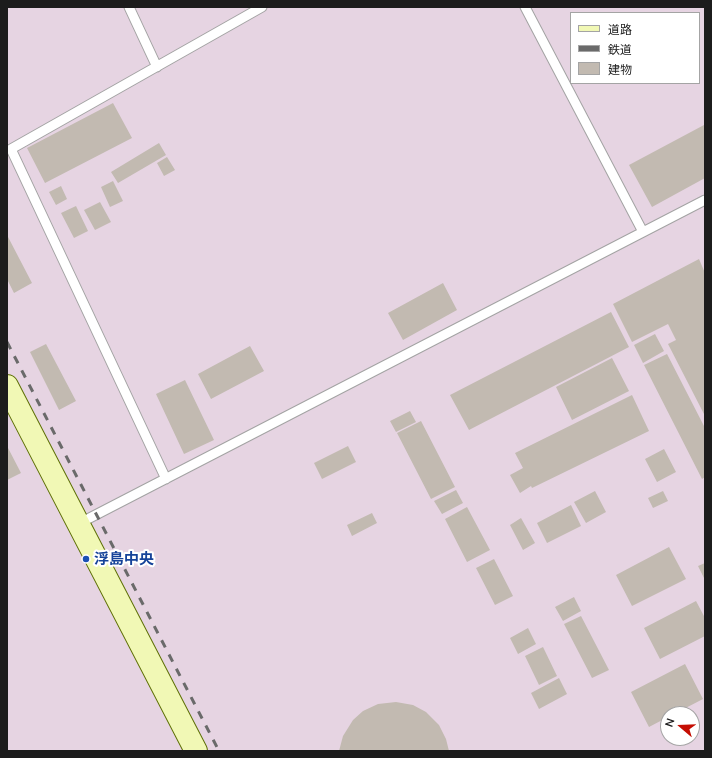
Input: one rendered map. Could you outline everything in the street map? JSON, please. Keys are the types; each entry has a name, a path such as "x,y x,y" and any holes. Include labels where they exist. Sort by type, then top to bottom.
{"street":[{"path":"7,386 196,751"}],"lane":[{"path":"129,7 157,67"},
{"path":"166,479 11,149 262,7"},
{"path":"525,7 643,232"},
{"path":"78,524 705,200"}],"shaded area":[{"path":"7,7 705,7 705,751 7,751"}],"building":[{"path":"113,103 132,138 45,183 27,148"},
{"path":"704,125 705,178 652,207 629,165"},
{"path":"159,143 166,155 118,183 111,172"},
{"path":"167,157 175,170 164,176 157,163"},
{"path":"113,181 123,201 110,207 101,187"},
{"path":"61,186 67,199 56,205 49,192"},
{"path":"100,202 111,222 95,230 84,210"},
{"path":"76,206 88,231 74,238 61,213"},
{"path":"7,235 32,283 14,293 7,279"},
{"path":"699,259 705,273 705,416 668,344 676,340 668,324 632,342 613,304"},
{"path":"443,283 457,310 403,340 388,313"},
{"path":"611,312 629,347 469,430 450,395"},
{"path":"655,334 664,351 643,363 634,345"},
{"path":"46,344 76,401 59,410 30,352"},
{"path":"250,346 264,371 211,399 198,374"},
{"path":"667,354 705,428 705,477 702,479 644,365"},
{"path":"612,358 629,391 572,420 556,387"},
{"path":"185,380 214,440 184,454 156,394"},
{"path":"632,395 649,431 532,488 531,486 520,493 510,475 523,468 515,453"},
{"path":"410,411 416,422 396,432 390,421"},
{"path":"421,421 455,487 431,499 397,433"},
{"path":"7,446 21,473 7,480"},
{"path":"348,446 356,462 322,479 314,463"},
{"path":"664,449 676,472 657,482 645,459"},
{"path":"456,490 463,503 442,514 434,501"},
{"path":"595,491 606,512 586,523 574,502"},
{"path":"663,491 668,501 653,508 648,498"},
{"path":"571,505 581,526 547,543 537,523"},
{"path":"467,507 490,550 467,562 445,519"},
{"path":"372,513 377,523 352,536 347,525"},
{"path":"521,518 535,543 523,550 510,525"},
{"path":"669,547 686,579 632,606 616,575"},
{"path":"494,559 513,596 495,605 476,568"},
{"path":"705,563 705,580 698,566"},
{"path":"574,597 581,611 563,621 555,607"},
{"path":"696,601 705,618 705,636 660,659 644,628"},
{"path":"581,616 609,670 592,678 564,624"},
{"path":"528,628 536,644 518,654 510,638"},
{"path":"543,647 557,676 539,685 525,656"},
{"path":"685,664 703,699 689,706 660,706 660,721 649,727 631,692"},
{"path":"559,678 567,694 539,709 531,693"},
{"path":"396,702 413,705 426,712 439,725 446,739 449,751 339,751 343,736 353,720 363,711 378,704"}],"railway":[{"path":"7,342 219,751"}],"place":[{"name":"浮島中央","path":"86,559"}]}
